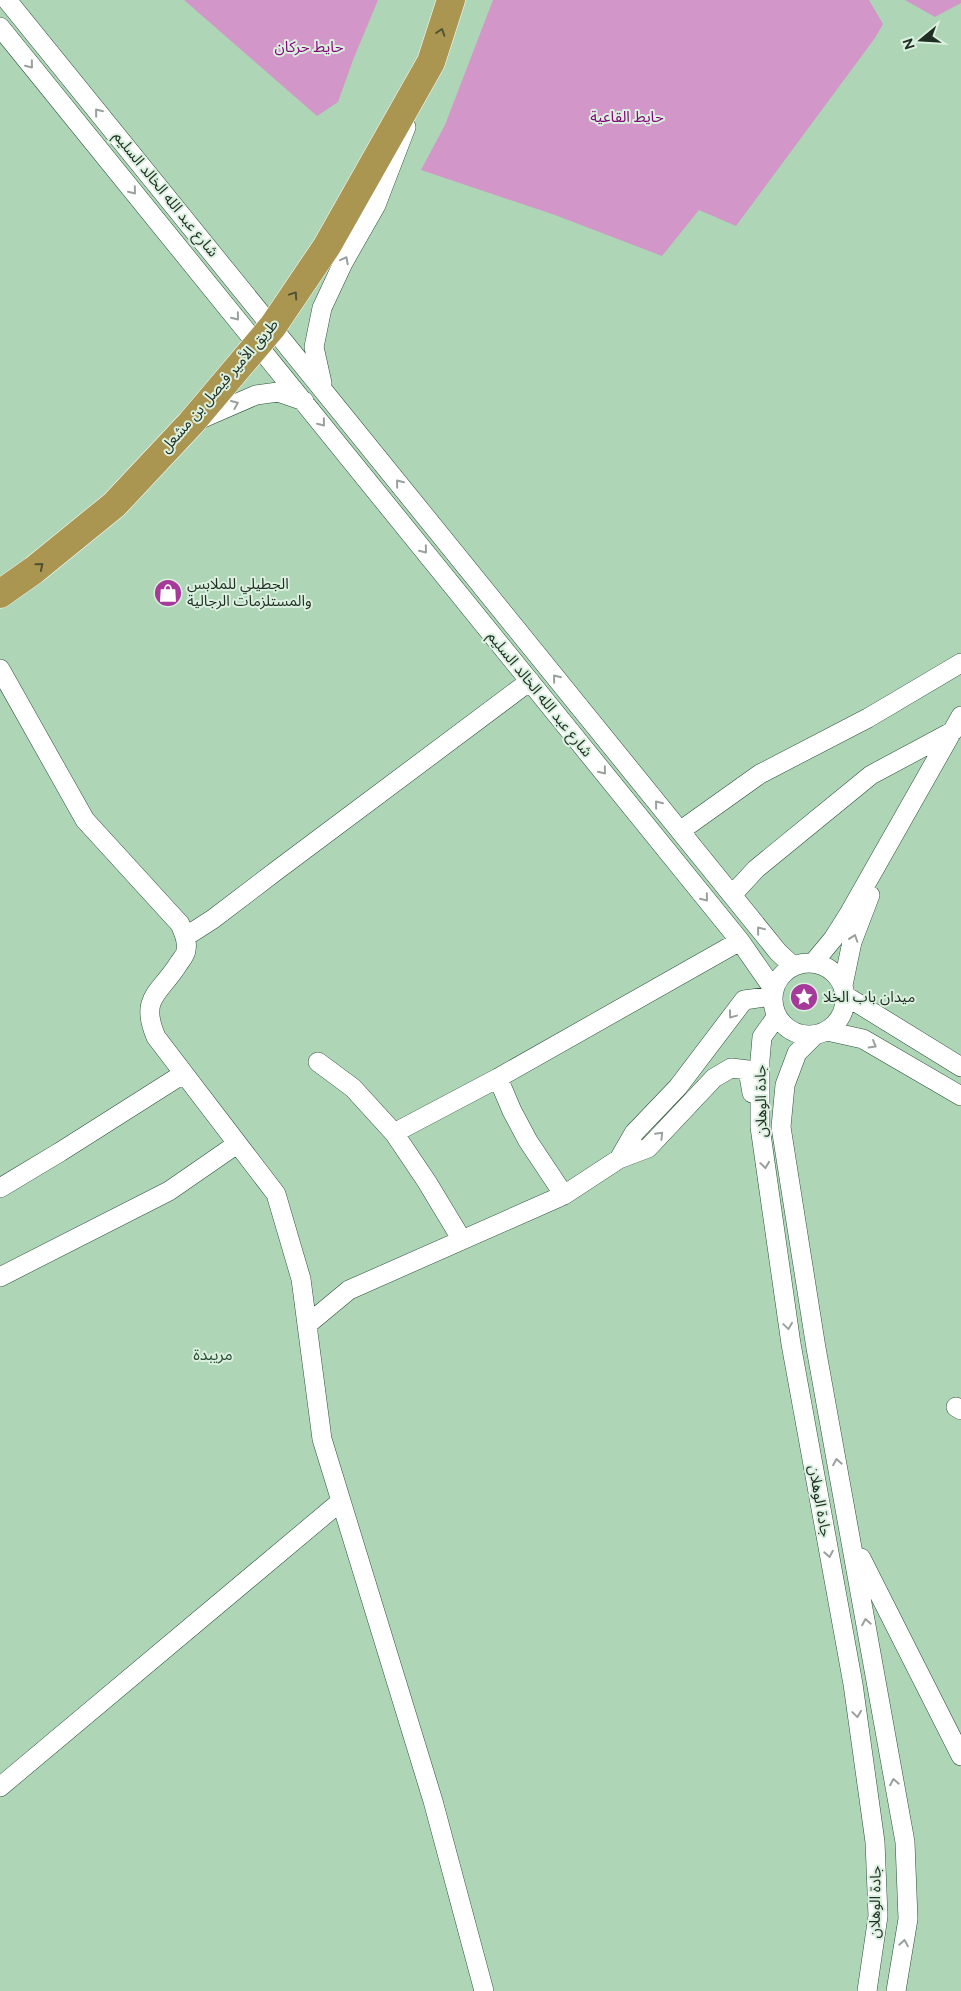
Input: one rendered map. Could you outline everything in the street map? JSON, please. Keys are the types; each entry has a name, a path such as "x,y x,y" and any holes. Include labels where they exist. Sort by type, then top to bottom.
{"highway":[{"name":"طريق الأمير فيصل بن مشعل","path":"0,594 34,570 114,505 190,423 265,335 327,246 431,62 451,0"}],"street":[{"name":"شارع عبد الله الخالد السليم","path":"7,0 213,253 304,401 740,941 774,993"},
{"name":"شارع عبد الله الخالد السليم","path":"0,27 192,264 324,389 778,952 793,966"},
{"name":"شارع عبد الله الخالد السليم","path":"324,389 314,347 322,308 343,263 376,205 431,62"},
{"path":"192,264 210,275 216,270 213,253"},
{"path":"190,423 256,395 278,392 304,401"},
{"path":"680,830 760,774 868,718 961,663"},
{"path":"0,668 85,820 180,924 186,937 186,951 178,965 150,1002 149,1021 156,1038 276,1194 301,1279 322,1439 433,1801 484,1991"},
{"path":"186,937 214,919 276,870 530,682"},
{"path":"813,962 833,939 957,724"},
{"path":"732,895 756,869 871,775 957,724"},
{"path":"896,831 852,942 844,990 845,1006 842,1016 836,1025 821,1033 807,1036 793,1032 777,1016 774,1006 774,993 778,980 793,966 813,962 831,970 838,977 844,990 961,1067"},
{"path":"394,1133 498,1078 740,941"},
{"path":"619,1159 634,1133 678,1087 744,1000 774,993"},
{"name":"جادة الوهلان","path":"777,1016 762,1037 760,1127 791,1344 853,1684 875,1842 878,1916 867,1991"},
{"path":"821,1033 863,1039 961,1096"},
{"name":"جادة الوهلان","path":"821,1033 797,1053 785,1085 781,1128 816,1348 905,1842 908,1919 896,1991"},
{"path":"318,1062 353,1088 394,1133 428,1182 462,1240"},
{"path":"308,1324 349,1290 564,1195 619,1159 648,1148 714,1078 731,1068 748,1070 760,1127"},
{"path":"0,1188 183,1074"},
{"path":"498,1078 512,1111 528,1141 564,1195"},
{"path":"0,1277 169,1190 237,1144"},
{"path":"0,1787 340,1502"},
{"path":"851,1539 961,1756"}],"green space":[{"name":"حايط حركان","path":"184,0 378,0 338,102 317,116"},
{"name":"حايط القاعية","path":"493,0 869,0 883,24 875,38 736,226 699,210 662,256 555,215 421,170 445,125"},
{"path":"905,0 961,0 961,3 935,17"}],"place":[{"name":"الجطيلي للملابس والمستلزمات الرجالية","path":"168,593"},
{"name":"ميدان باب الخلا","path":"804,997"}],"district":[{"name":"مريبدة","path":"213,1354"}]}
